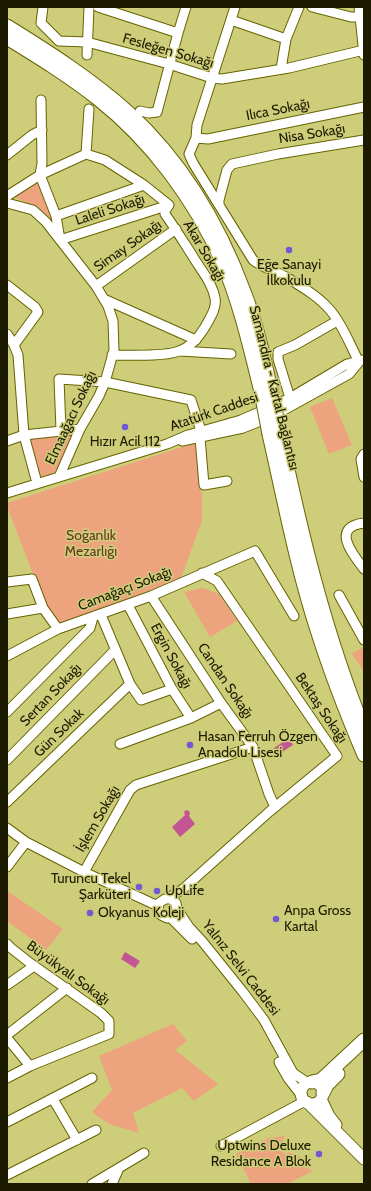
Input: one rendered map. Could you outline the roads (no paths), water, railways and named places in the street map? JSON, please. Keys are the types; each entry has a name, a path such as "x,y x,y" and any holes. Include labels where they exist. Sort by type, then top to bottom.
{"highway":[{"name":"Samandıra - Kartal Bağlantısı","path":"7,25 80,73 128,113 163,149 191,185 214,223 232,259 260,339 266,391 290,529 317,632 345,710 364,755"},
{"name":"Samandıra - Kartal Bağlantısı","path":"7,38 50,64 97,98 140,138 177,183 203,224 222,262 266,391"},
{"name":"Samandıra - Kartal Bağlantısı","path":"274,433 291,486 318,592 342,670 364,729"},
{"path":"310,1083 321,1080 364,1040"},
{"path":"322,1096 327,1084 364,1049"}],"main road":[{"name":"Yalnız Selvi Caddesi","path":"310,1083 318,1084 320,1086 322,1096 332,1120 364,1151"},
{"path":"310,1083 303,1088 305,1100 364,1158"},
{"path":"305,1100 317,1103 322,1096"}],"street":[{"name":"Fesleğen Sokağı","path":"43,7 41,23 59,41 87,42 170,64 222,80 364,52"},
{"path":"87,55 89,7"},
{"path":"98,7 178,33"},
{"path":"140,111 149,113 157,112 186,7"},
{"path":"235,7 197,125 196,138 189,154 193,163 253,260 259,265 282,275 307,290 331,311 361,361"},
{"path":"281,69 286,39 299,7"},
{"path":"312,7 351,17 359,17"},
{"path":"359,7 364,52"},
{"path":"231,20 286,39"},
{"path":"41,100 42,130 40,175 56,216 60,240"},
{"name":"Ilıca Sokağı","path":"196,138 208,139 364,106"},
{"path":"86,154 89,109"},
{"path":"7,155 32,135 42,130"},
{"name":"Nisa Sokağı","path":"219,205 220,192 227,170 232,164 364,140"},
{"path":"7,196 40,175 86,154 105,160 144,185 169,205"},
{"path":"56,216 144,185"},
{"name":"Elmaağacı Sokağı","path":"7,203 33,210 46,222 96,286 104,299 113,321 114,350 105,382 99,396 80,429 59,478"},
{"name":"Akar Sokağı","path":"112,355 171,354 180,351 200,336 212,316 215,306 215,298 204,272 165,214 165,211 169,205"},
{"name":"Laleli Sokağı","path":"60,240 169,205"},
{"name":"Simay Sokağı","path":"96,286 176,229"},
{"path":"7,285 35,307 38,312 14,345"},
{"path":"104,299 196,340"},
{"path":"290,398 278,359 278,352 295,345 337,321"},
{"path":"7,334 18,355 24,435 37,483"},
{"path":"180,351 230,354"},
{"name":"Atatürk Caddesi","path":"201,435 290,398 347,364 361,361"},
{"name":"Atatürk Caddesi","path":"7,493 168,444 188,435 201,435 243,428 273,416 349,374 361,361"},
{"path":"61,430 60,379 105,382 191,400 201,435 204,485 227,481"},
{"path":"7,441 24,435 80,429"},
{"path":"364,454 361,459 364,477"},
{"path":"364,523 354,526 348,530 346,537 349,548 364,569"},
{"name":"Camağaçı Sokağı","path":"7,661 10,655 38,639 58,630 151,596 255,551 294,616"},
{"name":"Bektaş Sokağı","path":"174,903 183,889 275,807 337,756 217,581 202,573"},
{"path":"7,582 32,579 43,608 58,630"},
{"path":"339,595 364,640"},
{"name":"Candan Sokağı","path":"151,596 221,703 253,747 275,807"},
{"name":"Ergin Sokağı","path":"128,605 172,689 191,718"},
{"path":"7,614 43,608"},
{"path":"97,616 115,650 130,684 141,700 172,689"},
{"path":"7,712 90,628 97,616"},
{"path":"356,626 364,620"},
{"name":"Sertan Sokağı","path":"7,760 115,650"},
{"name":"Gün Sokak","path":"7,802 130,684"},
{"path":"120,744 191,718 221,703"},
{"name":"İşlem Sokağı","path":"84,872 130,790 136,785 253,747"},
{"path":"7,828 26,842 84,872 158,906"},
{"path":"7,867 26,842"},
{"path":"162,900 174,903 175,914 167,918 161,915 158,910 158,906 162,900"},
{"name":"Yalnız Selvi Caddesi","path":"174,903 189,927 252,1004 293,1073 310,1083"},
{"path":"170,917 197,944 251,1012 261,1027 288,1078 305,1100 221,1146"},
{"name":"Büyükyalı Sokağı","path":"7,944 34,966 110,1020 109,1034 30,1066 7,1078"},
{"path":"7,985 34,966"},
{"path":"30,1066 7,1036 67,988"},
{"path":"7,1122 92,1078"},
{"path":"53,1099 77,1140"},
{"path":"9,1171 96,1130"},
{"path":"92,1184 144,1153"},
{"path":"112,1184 119,1168"}],"place":[{"name":"Eğe Sanayi İlkokulu","path":"289,250"},
{"name":"Hızır Acil 112","path":"125,427"},
{"name":"Hasan Ferruh Özgen Anadolu Lisesi","path":"190,745"},
{"name":"Turuncu Tekel Şarküteri","path":"139,887"},
{"name":"UpLife","path":"157,891"},
{"name":"Okyanus Koleji","path":"90,913"},
{"name":"Anpa Gross Kartal","path":"276,919"},
{"name":"Uptwins Deluxe Residance A Blok","path":"319,1154"}],"park label":[{"name":"Soğanlık Mezarlığı","path":"91,544"}]}
